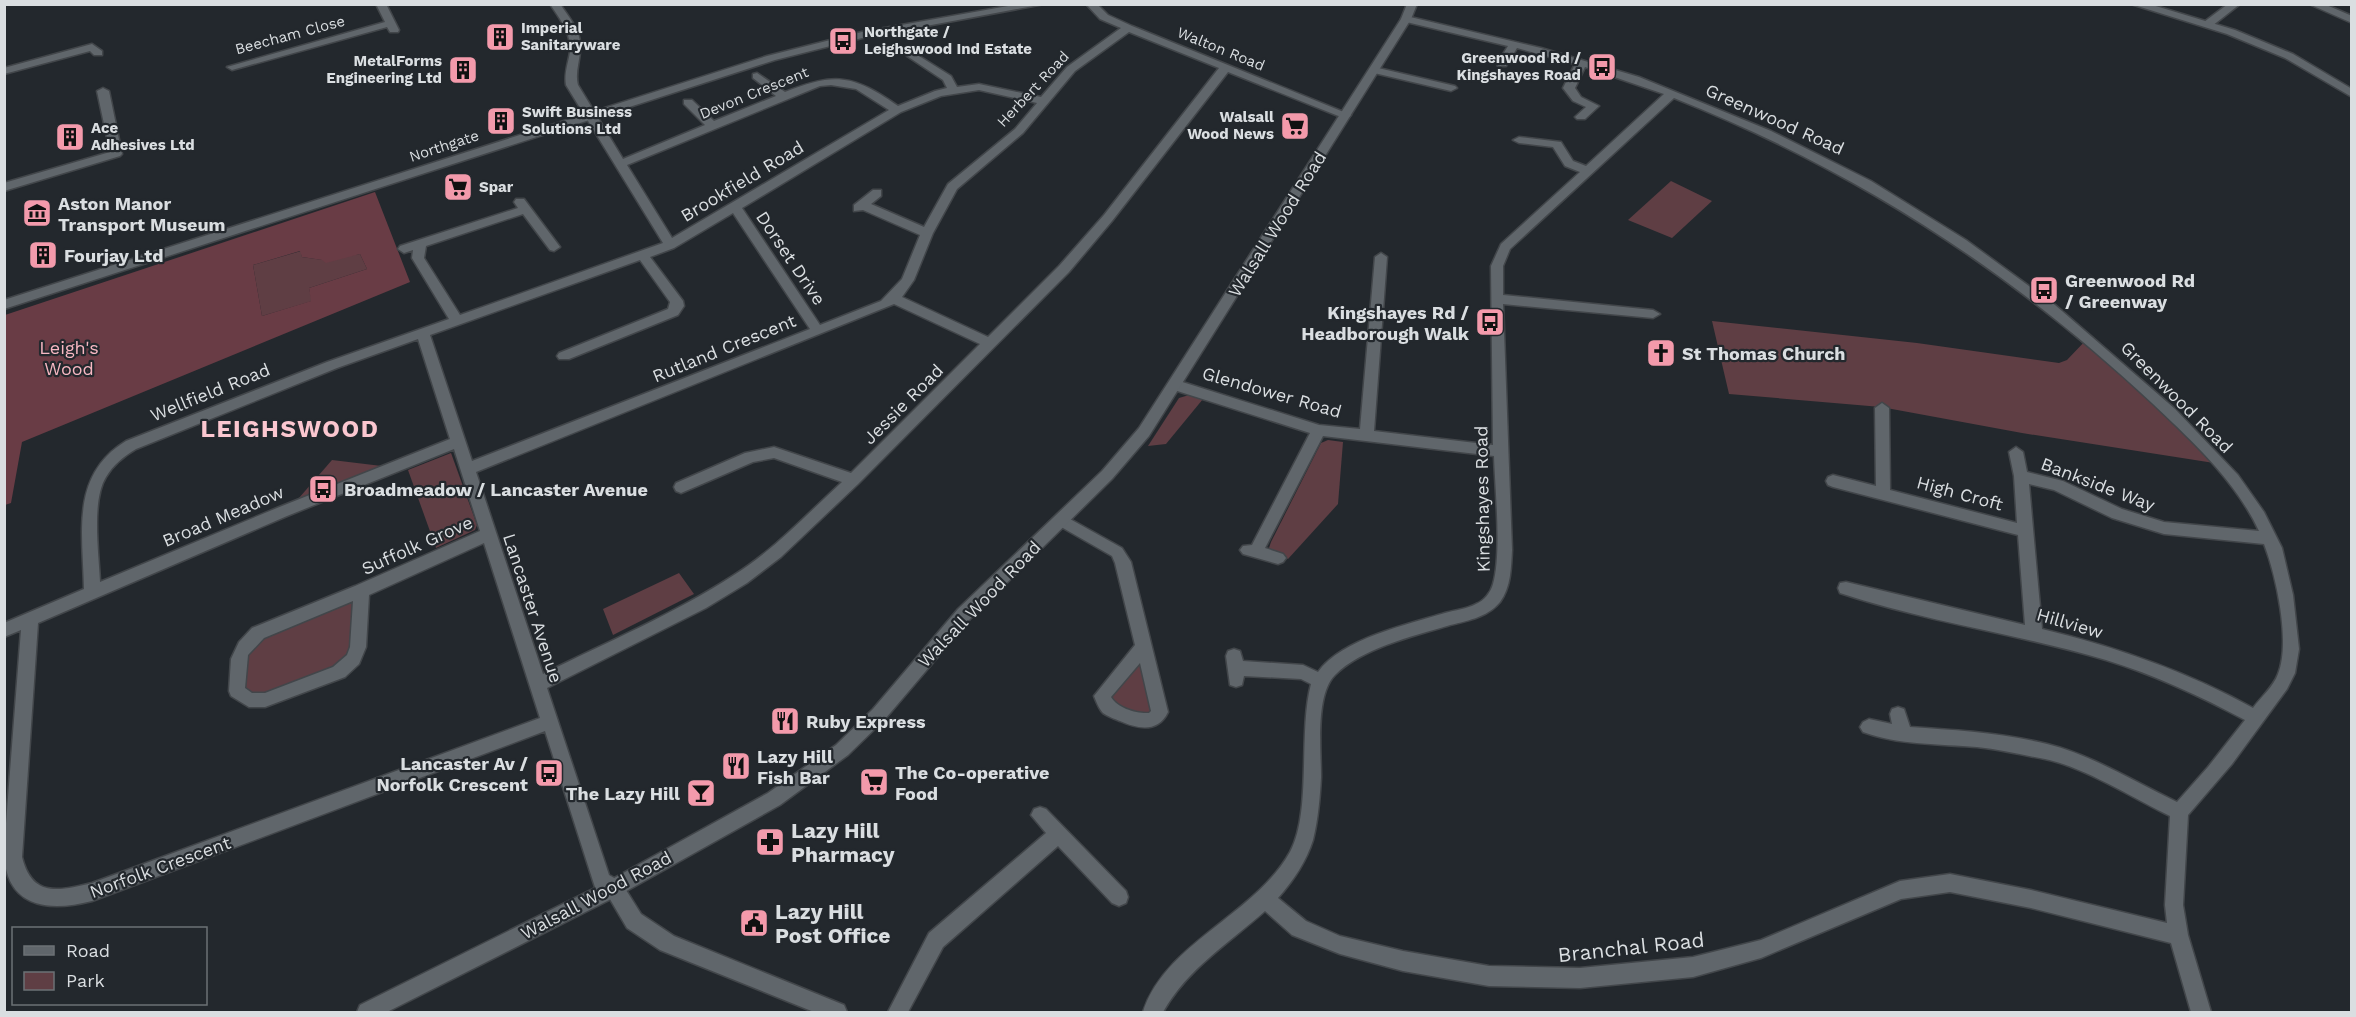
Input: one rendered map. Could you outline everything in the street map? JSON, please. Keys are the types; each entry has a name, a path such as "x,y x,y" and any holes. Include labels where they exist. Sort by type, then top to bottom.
{"street":[{"name":"Beecham Close","path":"232,67 393,27 381,4"},
{"path":"555,4 575,38 571,81 670,245"},
{"name":"Northgate","path":"4,305 771,58 841,39 1039,4"},
{"name":"Walton Road","path":"1091,4 1104,17 1128,28 1345,115"},
{"name":"Walsall Wood Road","path":"367,1012 614,888 774,799 842,750 879,714 964,614 1130,451 1176,385 1406,19 1412,4"},
{"path":"2136,4 2208,24 2289,56 2352,94"},
{"path":"2208,24 2235,4"},
{"path":"2314,4 2349,16"},
{"name":"Greenwood Road","path":"1406,19 1514,44 1581,63 1671,94 1767,133 1887,195 1939,225 2043,300 2085,334 2162,405 2217,461 2260,518 2269,538 2283,581 2291,630 2287,675 2200,792 2179,812"},
{"name":"Herbert Road","path":"893,298 908,280 927,233 952,187 1019,131 1071,69 1128,28"},
{"path":"1502,64 1514,44"},
{"path":"4,71 92,47 98,53"},
{"path":"911,54 947,78 953,89"},
{"path":"1581,63 1569,88 1577,99 1593,106 1581,117"},
{"name":"Jessie Road","path":"537,685 700,603 741,579 776,553 853,480 1072,261 1226,67"},
{"path":"1374,70 1451,88"},
{"path":"757,76 783,96"},
{"name":"Devon Crescent","path":"620,164 818,83 840,81 860,85 897,110"},
{"name":"Brookfield Road","path":"457,321 670,245 897,110 953,89 990,88 1043,101"},
{"path":"4,187 116,154 103,92"},
{"name":"Kingshayes Road","path":"1321,681 1341,658 1370,644 1482,609 1495,600 1503,582 1497,266 1505,247 1671,94"},
{"path":"688,102 712,126"},
{"path":"1519,140 1557,144 1569,163 1589,171"},
{"path":"877,193 860,207 927,233"},
{"path":"404,249 522,206 546,244"},
{"name":"Dorset Drive","path":"735,207 817,330"},
{"path":"420,244 418,258 457,321"},
{"path":"564,356 673,312 677,306 676,301 643,256"},
{"path":"1365,437 1380,257"},
{"path":"893,298 989,343"},
{"name":"Rutland Crescent","path":"468,469 886,304 893,298"},
{"path":"1496,299 1653,314"},
{"name":"Wellfield Road","path":"93,593 92,494 103,470 122,451 238,401 457,321"},
{"name":"Lancaster Avenue","path":"423,333 602,881 614,888 634,921 667,943 837,1012"},
{"name":"Glendower Road","path":"1176,385 1319,430 1500,451"},
{"path":"1882,408 1876,425 1883,493"},
{"path":"1278,558 1252,550 1319,430"},
{"name":"Broad Meadow","path":"4,630 459,441"},
{"path":"681,488 750,457 774,452 853,480"},
{"name":"Bankside Way","path":"2016,452 2021,476 2034,633"},
{"name":"Bankside Way","path":"2021,476 2058,485 2116,514 2164,528 2269,538"},
{"name":"High Croft","path":"1833,481 2026,531"},
{"path":"1061,520 1120,556 1143,647"},
{"name":"Suffolk Grove","path":"361,591 358,647 353,659 339,672 265,700 249,700 237,691 238,657 246,644 258,633 361,591 489,534"},
{"name":"Hillview","path":"1846,588 1864,598 2034,633 2156,668 2208,691 2256,718"},
{"name":"Norfolk Crescent","path":"30,619 13,857 15,874 24,887 37,896 64,898 92,892 549,722"},
{"path":"1154,1012 1180,971 1265,899 1294,863 1308,827 1312,776 1312,732 1321,681 1303,672 1235,668"},
{"path":"1898,714 1903,734"},
{"path":"1869,727 1903,734 1980,740 2048,752 2088,767 2179,812 2174,905 2178,935 2201,1012"},
{"path":"1040,815 1119,897"},
{"path":"898,1012 936,940 1057,835"},
{"name":"Branchal Road","path":"1265,899 1299,928 1340,945 1403,961 1489,976 1580,978 1693,967 1761,950 1900,890 1950,883 2031,899 2178,935"}],"green space":[{"path":"1671,181 1712,201 1672,238 1628,220"},
{"name":"Leigh's Wood","path":"375,192 410,282 22,442 11,503 5,505 5,315","holes":["300,251 302,257 322,260 326,263 360,254 367,269 309,288 311,301 262,316 253,265"]},
{"path":"301,251 302,257 323,260 360,254 367,269 309,288 312,301 262,316 253,265"},
{"path":"1712,321 1917,343 2059,363 2067,360 2087,339 2214,463 2022,433 1881,407 1729,394"},
{"path":"1189,395 1203,399 1166,444 1148,446 1179,398"},
{"path":"1328,440 1343,442 1338,504 1288,559 1269,548 1271,542 1321,443"},
{"path":"451,453 477,525 475,530 436,548 408,470"},
{"path":"332,460 390,467 292,506"},
{"path":"679,573 694,594 613,635 603,609"},
{"path":"353,599 352,630 348,654 339,664 317,677 274,693 255,695 243,687 244,657 262,636"},
{"path":"1142,661 1155,711 1145,716 1115,704 1110,694"}],"place":[{"name":"Imperial Sanitaryware","path":"500,37"},
{"name":"Northgate / Leighswood Ind Estate","path":"843,41"},
{"name":"Greenwood Rd / Kingshayes Road","path":"1602,67"},
{"name":"MetalForms Engineering Ltd","path":"463,70"},
{"name":"Swift Business Solutions Ltd","path":"501,121"},
{"name":"Walsall Wood News","path":"1295,126"},
{"name":"Ace Adhesives Ltd","path":"70,137"},
{"name":"Spar","path":"458,187"},
{"name":"Aston Manor Transport Museum","path":"37,213"},
{"name":"Fourjay Ltd","path":"43,255"},
{"name":"Greenwood Rd / Greenway","path":"2044,290"},
{"name":"Kingshayes Rd / Headborough Walk","path":"1490,322"},
{"name":"St Thomas Church","path":"1661,353"},
{"name":"Broadmeadow / Lancaster Avenue","path":"323,489"},
{"name":"Ruby Express","path":"785,721"},
{"name":"Lazy Hill Fish Bar","path":"736,766"},
{"name":"Lancaster Av / Norfolk Crescent","path":"549,773"},
{"name":"The Co-operative Food","path":"874,782"},
{"name":"The Lazy Hill","path":"701,793"},
{"name":"Lazy Hill Pharmacy","path":"770,842"},
{"name":"Lazy Hill Post Office","path":"754,923"}],"district":[{"name":"LEIGHSWOOD","path":"290,429"}]}
